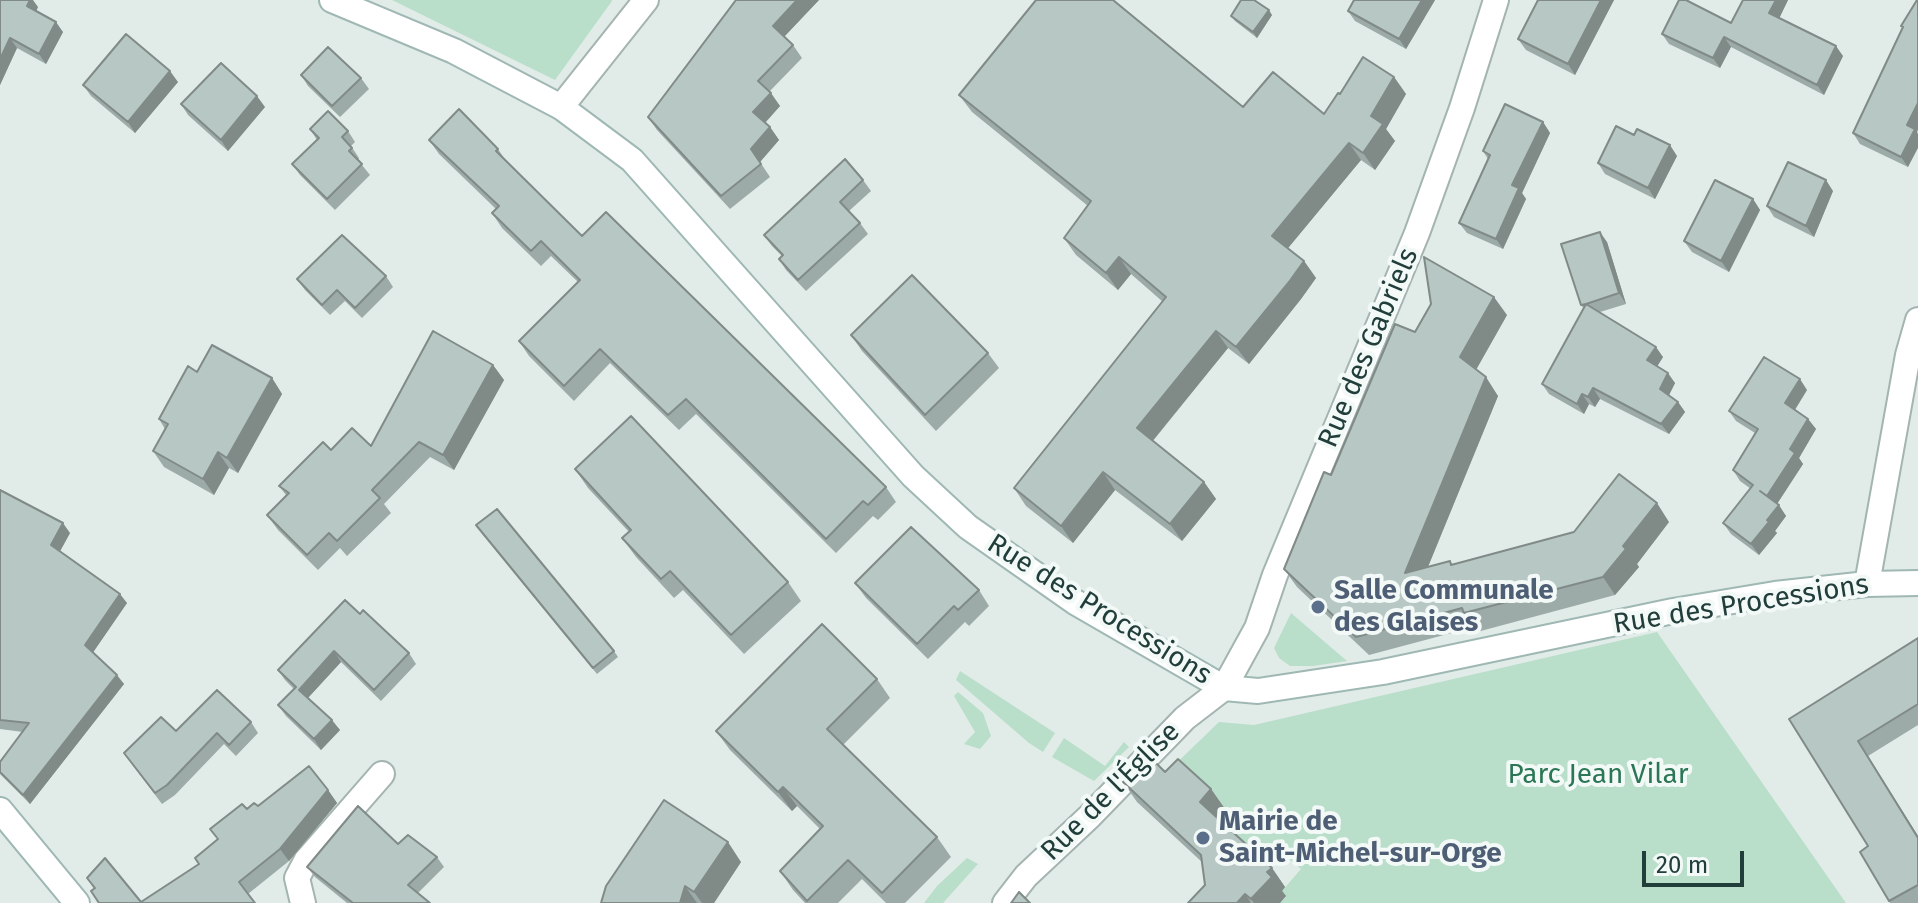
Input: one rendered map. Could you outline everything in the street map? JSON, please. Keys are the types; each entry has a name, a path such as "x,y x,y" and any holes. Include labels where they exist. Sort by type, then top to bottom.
{"street":[{"name":"Rue des Processions","path":"332,0 454,51 561,107 632,160 913,476 968,527 1075,602 1224,688 1258,691 1383,672 1673,611 1775,594 1867,584 1918,583"},
{"path":"561,107 646,0"},
{"name":"Rue des Gabriels","path":"1224,688 1257,628 1281,561 1417,233 1462,108 1496,0"},
{"path":"1867,584 1908,355 1918,320"},
{"name":"Rue de l'Église","path":"1005,903 1026,876 1090,816 1185,718 1224,688"},
{"path":"303,903 297,878 306,861 382,774"},
{"path":"0,810 77,903"}],"green space":[{"path":"392,0 612,0 612,1 555,80"},
{"path":"1291,613 1347,661 1290,666 1279,658 1274,648"},
{"name":"Parc Jean Vilar","path":"1657,632 1846,903 1280,903 1286,897 1281,892 1301,869 1283,854 1267,871 1213,821 1224,808 1163,776 1219,722 1254,725"},
{"path":"960,671 1055,733 1043,752 956,680"},
{"path":"958,692 983,713 991,736 980,749 964,744 975,732 954,696"},
{"path":"1064,738 1105,766 1124,742 1129,747 1094,781 1052,757"},
{"path":"967,858 978,864 943,903 924,903 937,886"}],"building":[{"path":"0,0 30,0 27,6 56,22 39,54 10,38 0,59"},
{"path":"736,0 797,0 773,26 793,45 758,81 771,93 753,112 770,127 751,149 761,164 721,196 648,117"},
{"path":"1036,0 1113,0 1243,107 1273,72 1324,114 1363,57 1394,77 1371,116 1383,124 1363,153 1349,143 1272,236 1304,261 1289,282 1236,347 1216,331 1137,428 1204,482 1170,524 1103,472 1061,526 1014,488 1166,297 1119,257 1106,273 1064,238 1091,201 959,95"},
{"path":"1241,0 1254,0 1269,10 1253,32 1231,16"},
{"path":"1354,0 1422,0 1399,39 1348,11"},
{"path":"1538,0 1601,0 1568,64 1518,39"},
{"path":"1679,0 1686,0 1731,23 1743,0 1776,0 1769,13 1836,46 1817,85 1724,37 1713,58 1662,34"},
{"path":"1917,0 1918,103 1907,125 1915,129 1901,157 1853,133 1901,26"},
{"path":"126,34 170,71 128,122 83,85"},
{"path":"328,47 361,78 332,106 301,75"},
{"path":"221,63 257,96 221,140 181,104"},
{"path":"1505,104 1543,122 1512,185 1519,188 1496,239 1459,223 1490,155 1483,151"},
{"path":"459,109 498,149 496,151 582,236 606,212 886,487 868,505 863,501 826,539 686,399 668,415 600,349 564,386 519,341 580,280 541,241 531,251 492,213 499,206 429,140"},
{"path":"328,111 348,131 342,137 352,148 349,151 362,164 327,199 292,164 319,138 310,129"},
{"path":"1616,126 1634,135 1637,129 1670,145 1648,188 1598,163"},
{"path":"845,159 863,180 840,202 860,223 798,280 779,259 783,255 764,235"},
{"path":"1788,162 1826,180 1806,226 1767,206"},
{"path":"1715,180 1753,199 1721,261 1684,241"},
{"path":"1600,232 1619,293 1581,305 1561,244"},
{"path":"342,235 386,276 355,308 337,290 322,305 297,279"},
{"path":"1424,257 1494,297 1460,357 1486,377 1405,573 1450,561 1451,565 1574,532 1619,474 1657,503 1603,577 1464,613 1462,608 1356,637 1284,569 1324,472 1331,475 1395,324 1415,332 1431,304"},
{"path":"912,275 988,353 925,415 851,335"},
{"path":"1586,304 1656,347 1647,360 1668,373 1660,389 1678,402 1661,424 1593,388 1588,397 1582,394 1577,404 1542,384"},
{"path":"433,331 493,365 443,455 419,442 372,490 380,498 337,541 329,533 307,555 267,515 289,493 279,486 323,442 331,450 352,428 371,446"},
{"path":"212,345 272,378 227,458 218,452 203,479 153,451 168,424 159,419 188,366 197,372"},
{"path":"1764,357 1800,379 1785,403 1808,419 1790,449 1795,453 1767,496 1760,491 1779,505 1751,544 1723,523 1753,485 1733,470 1758,429 1729,411"},
{"path":"631,416 788,582 731,635 670,571 661,579 622,538 631,530 575,469"},
{"path":"0,490 63,523 51,545 120,594 85,645 117,675 23,795 0,772 0,762 29,723 0,720"},
{"path":"497,509 614,651 593,668 476,525"},
{"path":"911,527 979,590 958,610 954,606 917,644 855,583"},
{"path":"345,600 360,614 363,610 409,653 374,690 334,651 299,690 332,720 314,739 278,705 296,687 278,670"},
{"path":"822,624 877,679 827,729 937,837 882,893 848,860 807,901 780,871 823,826 783,787 778,792 716,731"},
{"path":"1918,638 1918,704 1858,741 1918,838 1918,885 1889,901 1860,852 1868,846 1789,719"},
{"path":"217,690 251,722 229,745 217,733 167,785 155,793 124,753 161,717 176,731"},
{"name":"Mairie de Saint-Michel-sur-Orge","path":"1150,757 1165,772 1178,759 1211,789 1200,802 1272,868 1267,872 1272,877 1251,899 1245,894 1237,903 1188,903 1205,885 1201,855 1123,782"},
{"path":"309,766 328,790 280,849 239,882 255,903 99,903 91,891 95,888 87,878 105,858 141,902 199,864 195,858 218,839 210,829 242,804 247,809 254,803 258,806"},
{"path":"664,800 728,842 694,892 685,886 680,903 601,903 606,886"},
{"path":"358,806 398,844 408,835 437,857 408,885 430,903 353,903 307,867"},
{"path":"1019,892 1030,903 1011,903"}],"place":[{"name":"Salle Communale des Glaises","path":"1318,607"},
{"name":"Mairie de Saint-Michel-sur-Orge","path":"1203,838"}]}
